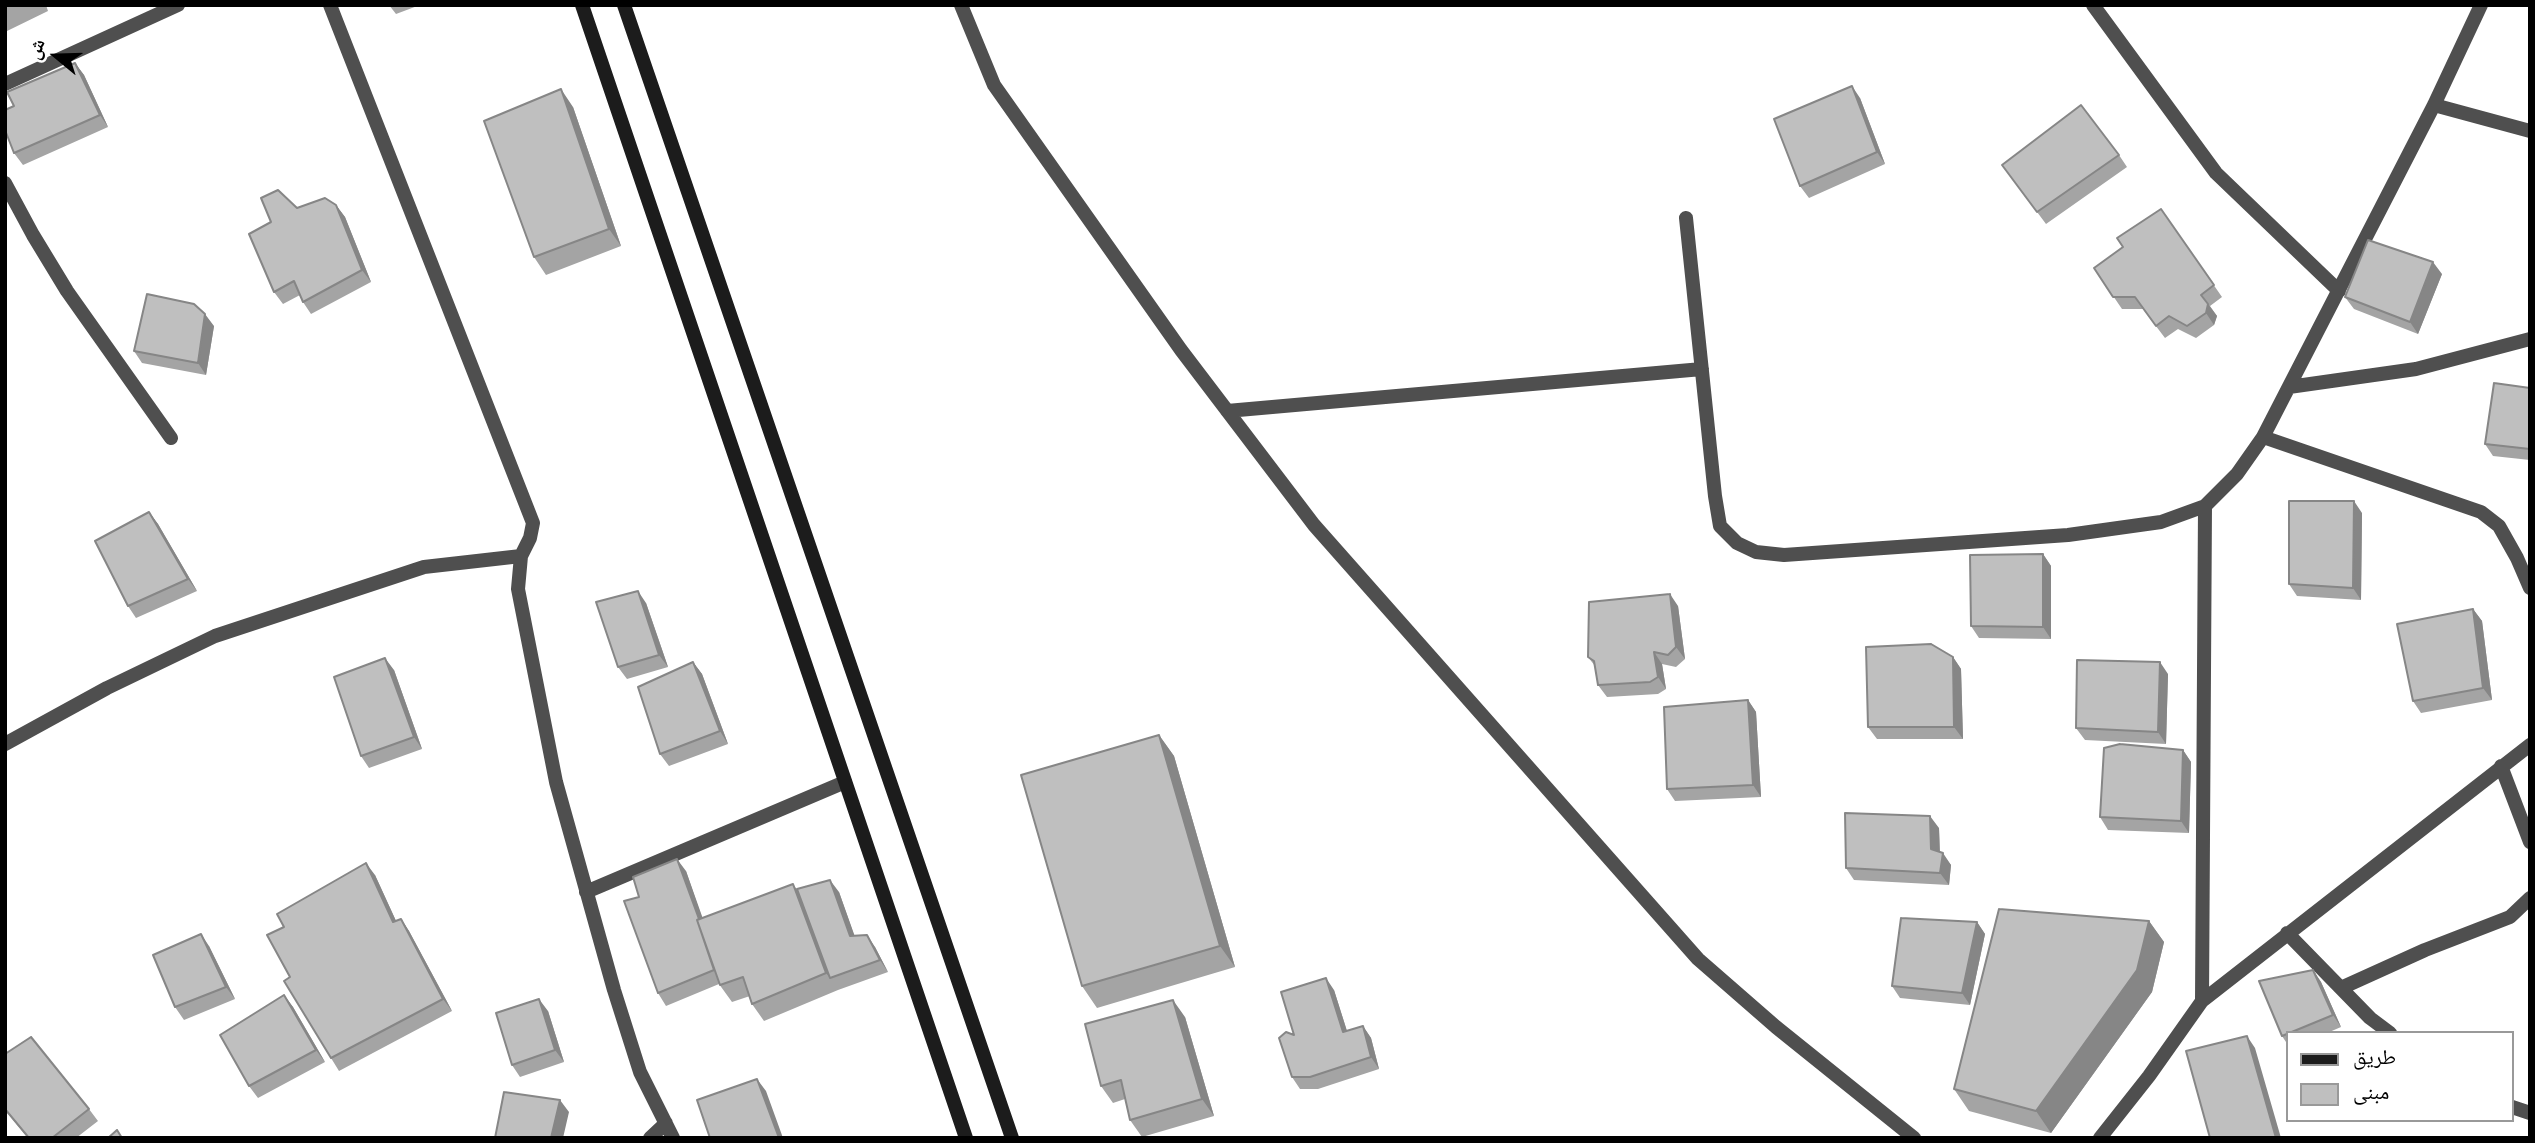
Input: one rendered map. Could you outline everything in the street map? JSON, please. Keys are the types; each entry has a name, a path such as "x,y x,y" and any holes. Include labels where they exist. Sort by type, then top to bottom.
{"main road":[{"path":"582,5 966,1138"},
{"path":"624,5 1012,1138"}],"street":[{"path":"5,84 178,5"},
{"path":"330,5 533,523 530,538 521,556 518,589 556,782 614,990 640,1072 673,1138"},
{"path":"961,5 993,85 1181,351 1314,525 1698,959 1776,1027 1914,1138"},
{"path":"2093,5 2216,173 2339,291"},
{"path":"1686,218 1720,526 1737,542 1756,552 1784,555 2068,535 2161,522 2205,506 2237,474 2263,437 2434,105 2481,5"},
{"path":"2434,105 2530,131"},
{"path":"5,183 67,291 171,438"},
{"path":"2289,387 2416,369 2530,339"},
{"path":"1227,411 1702,369"},
{"path":"2263,437 2481,512 2499,526 2530,588"},
{"path":"2202,1001 2205,506"},
{"path":"5,744 107,688 215,636 424,567 521,556"},
{"path":"2100,1138 2149,1076 2202,1001 2530,744"},
{"path":"2501,766 2530,842"},
{"path":"586,892 845,782"},
{"path":"2341,988 2510,917 2530,898"},
{"path":"2287,933 2370,1018 2387,1031"},
{"path":"650,1138 667,1123"}],"building":[{"path":"75,63 100,115 14,153 5,130 5,110 14,106 7,92"},
{"path":"1852,86 1877,152 1800,186 1774,119"},
{"path":"561,89 609,229 534,257 484,121"},
{"path":"2081,105 2119,155 2037,212 2002,165"},
{"path":"278,190 297,208 325,198 336,205 362,270 303,302 294,281 274,292 249,234 271,222 261,198"},
{"path":"2161,209 2214,285 2201,295 2208,304 2206,313 2187,326 2169,316 2156,326 2135,297 2113,297 2094,268 2123,247 2117,238"},
{"path":"2368,240 2433,262 2410,322 2345,297"},
{"path":"147,294 194,304 205,314 198,363 134,351"},
{"path":"2494,383 2530,388 2530,449 2485,444"},
{"path":"2289,501 2354,501 2353,588 2289,584"},
{"path":"149,512 188,579 128,606 95,541"},
{"path":"2043,554 2043,627 1971,626 1970,555"},
{"path":"638,591 659,655 618,667 596,602"},
{"path":"1670,594 1676,647 1668,655 1654,652 1658,677 1650,682 1598,685 1594,661 1588,657 1589,602"},
{"path":"2473,609 2483,688 2413,701 2397,624"},
{"path":"1931,644 1953,657 1954,727 1868,727 1866,647"},
{"path":"385,658 414,737 361,756 334,677"},
{"path":"2077,660 2160,662 2158,732 2076,728"},
{"path":"693,662 720,731 660,754 638,687"},
{"path":"1748,700 1753,785 1667,789 1664,707"},
{"path":"1159,735 1220,946 1082,986 1021,775"},
{"path":"2120,744 2183,750 2181,821 2100,817 2104,748"},
{"path":"1845,813 1930,816 1931,849 1943,853 1940,873 1846,868"},
{"path":"677,859 714,970 658,993 624,901 639,897 633,877"},
{"path":"366,863 393,922 401,919 443,999 331,1058 284,981 290,977 267,935 284,927 277,914"},
{"path":"830,880 850,936 867,935 880,960 830,978 797,889"},
{"path":"793,884 826,973 752,1004 743,977 720,985 697,920"},
{"path":"1999,909 2149,921 2137,970 2036,1111 1954,1089"},
{"path":"1901,918 1977,922 1962,993 1892,986"},
{"path":"201,934 226,987 175,1007 153,955"},
{"path":"2313,970 2333,1015 2294,1031 2286,1031 2282,1036 2259,981"},
{"path":"1326,978 1343,1032 1363,1026 1371,1057 1310,1077 1292,1077 1279,1038 1286,1032 1294,1035 1281,992"},
{"path":"284,995 316,1050 249,1086 220,1035"},
{"path":"539,999 555,1050 512,1065 496,1013"},
{"path":"1173,1000 1202,1099 1130,1120 1121,1080 1101,1086 1085,1024"},
{"path":"2247,1036 2276,1138 2210,1138 2186,1051"},
{"path":"31,1037 89,1109 52,1138 29,1138 5,1109 5,1054"},
{"path":"757,1079 779,1138 710,1138 697,1100"},
{"path":"504,1092 560,1100 551,1138 495,1138"},
{"path":"117,1130 122,1138 108,1138"}]}
